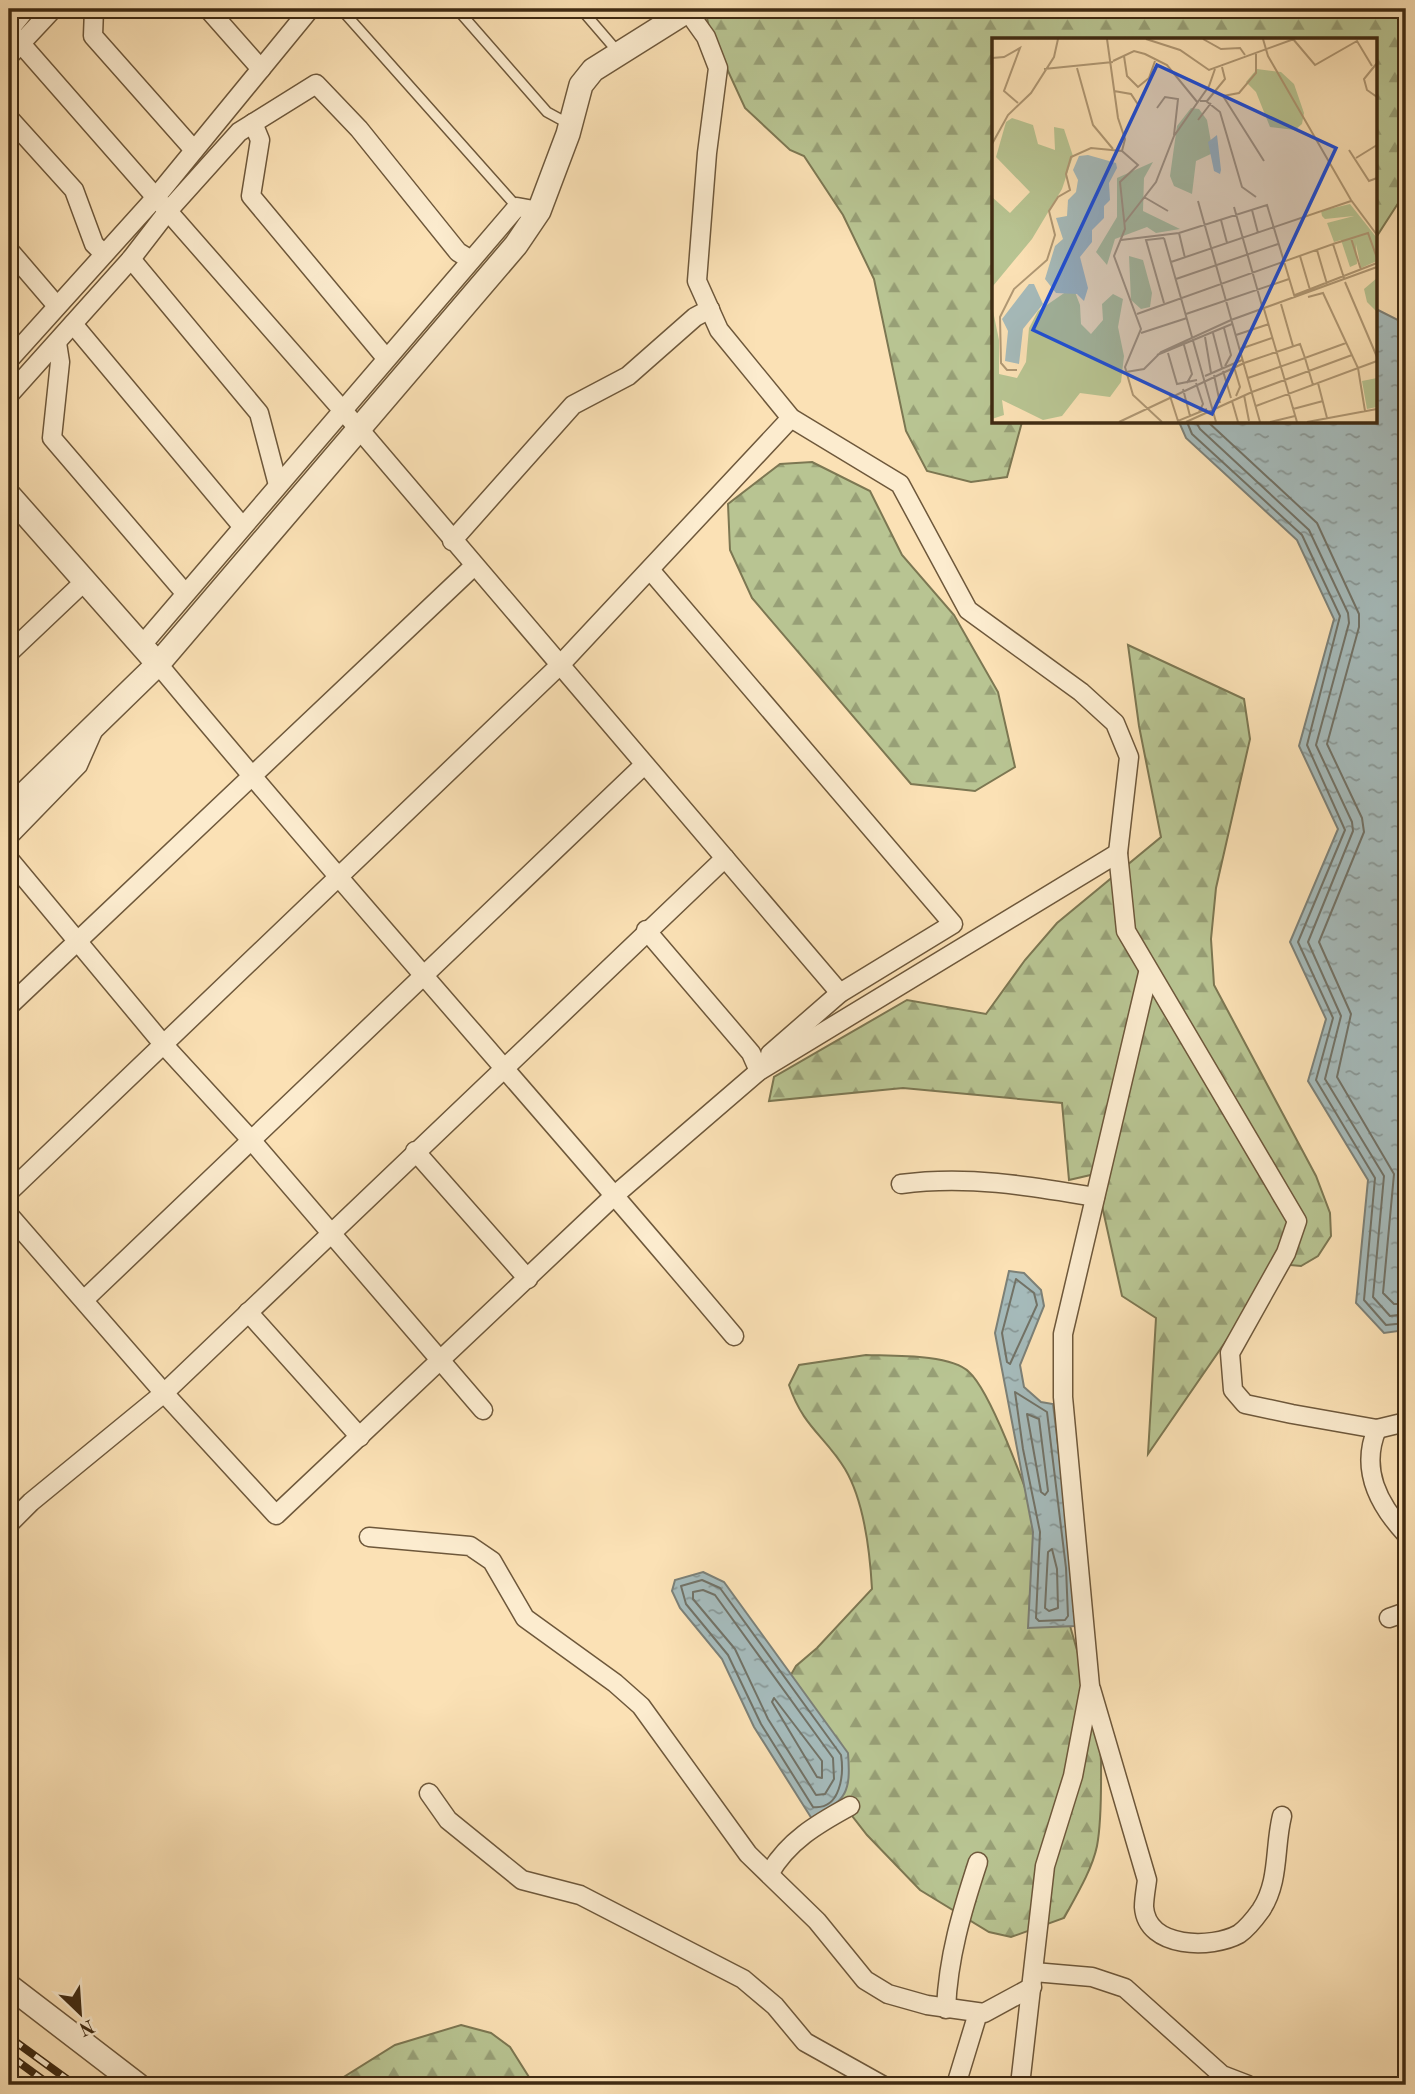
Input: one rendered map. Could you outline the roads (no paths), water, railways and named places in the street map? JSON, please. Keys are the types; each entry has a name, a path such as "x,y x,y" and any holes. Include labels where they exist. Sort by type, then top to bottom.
{"street":[{"path":"11,38 26,9"},
{"path":"11,38 53,9"},
{"path":"94,9 93,36 194,150"},
{"path":"208,9 261,69"},
{"path":"9,360 156,197 310,9"},
{"path":"9,809 158,664 516,245 528,209 570,125 580,85 593,70 686,10 706,37 718,68 715,109 707,153 697,281 719,330 791,418 900,484 968,610 1081,692 1115,723 1129,757 1118,853 1126,931 1148,973 1297,1221 1286,1253 1230,1353 1233,1390 1245,1404 1377,1429 1406,1422"},
{"path":"11,38 156,197 359,429 840,993"},
{"path":"9,395 131,259 168,211 239,132 316,85 359,129 458,252 471,260"},
{"path":"9,118 74,190 94,244 104,254"},
{"path":"253,123 260,140 251,196 386,358"},
{"path":"142,645 471,260 528,209"},
{"path":"9,250 57,306"},
{"path":"131,259 260,414 278,485"},
{"path":"452,541 573,405 628,376 695,317 710,309"},
{"path":"73,324 242,526"},
{"path":"57,343 60,362 52,438 185,593"},
{"path":"9,1192 560,665 651,571 791,418"},
{"path":"11,501 142,645 252,777 734,1336"},
{"path":"9,1006 474,566"},
{"path":"651,571 953,924 840,993 770,1053 766,1065"},
{"path":"9,653 85,581"},
{"path":"9,836 78,765 95,726"},
{"path":"85,1300 644,765"},
{"path":"9,1215 164,1393 276,1515 615,1195 766,1065 1118,853"},
{"path":"9,1524 31,1502 164,1393 503,1066 725,858"},
{"path":"9,859 163,1044 252,1141 483,1410"},
{"path":"646,930 751,1053 766,1065"},
{"path":"1148,973 1063,1334 1063,1397 1090,1686 1147,1880 1144,1908 1151,1925 1173,1940 1207,1945 1240,1933 1261,1910 1275,1880 1277,1838 1282,1816"},
{"path":"415,1150 528,1279"},
{"path":"901,1184 931,1180 1000,1181 1095,1197"},
{"path":"248,1312 359,1437"},
{"path":"1377,1429 1371,1443 1370,1478 1394,1521 1406,1534"},
{"path":"369,1537 470,1546 492,1561 525,1618 615,1683 641,1706 748,1854 817,1921 865,1980 888,1994 946,2009 978,2013 1005,2004 1033,1980 1092,1977 1125,1988 1222,2075 1248,2085"},
{"path":"1020,2085 1045,1866 1073,1776 1090,1686"},
{"path":"429,1793 448,1820 522,1880 580,1895 743,1979 775,2006 805,2042 882,2085"},
{"path":"769,1874 776,1861 807,1829 850,1806"},
{"path":"946,2009 947,1976 956,1931 978,1861"},
{"path":"9,1986 138,2085"},
{"path":"956,2085 978,2013"}],"lane":[{"path":"341,9 528,209"},
{"path":"457,9 547,112 570,125"},
{"path":"581,9 619,53"}],"water":[{"path":"1378,310 1406,324 1406,1330 1384,1333 1356,1303 1368,1180 1308,1081 1326,1019 1290,942 1338,829 1299,746 1334,619 1297,540 1186,438 1180,424 1376,424"},
{"path":"1009,1271 1024,1273 1041,1290 1044,1306 1020,1365 1024,1387 1041,1402 1053,1404 1073,1568 1075,1626 1028,1628 1033,1532 995,1333"},
{"path":"703,1572 724,1582 848,1753 849,1777 844,1794 833,1806 812,1819 754,1727 722,1659 680,1608 672,1591 675,1580"}],"railway":[{"path":"9,2037 75,2085"},
{"path":"9,2055 50,2085"}]}
